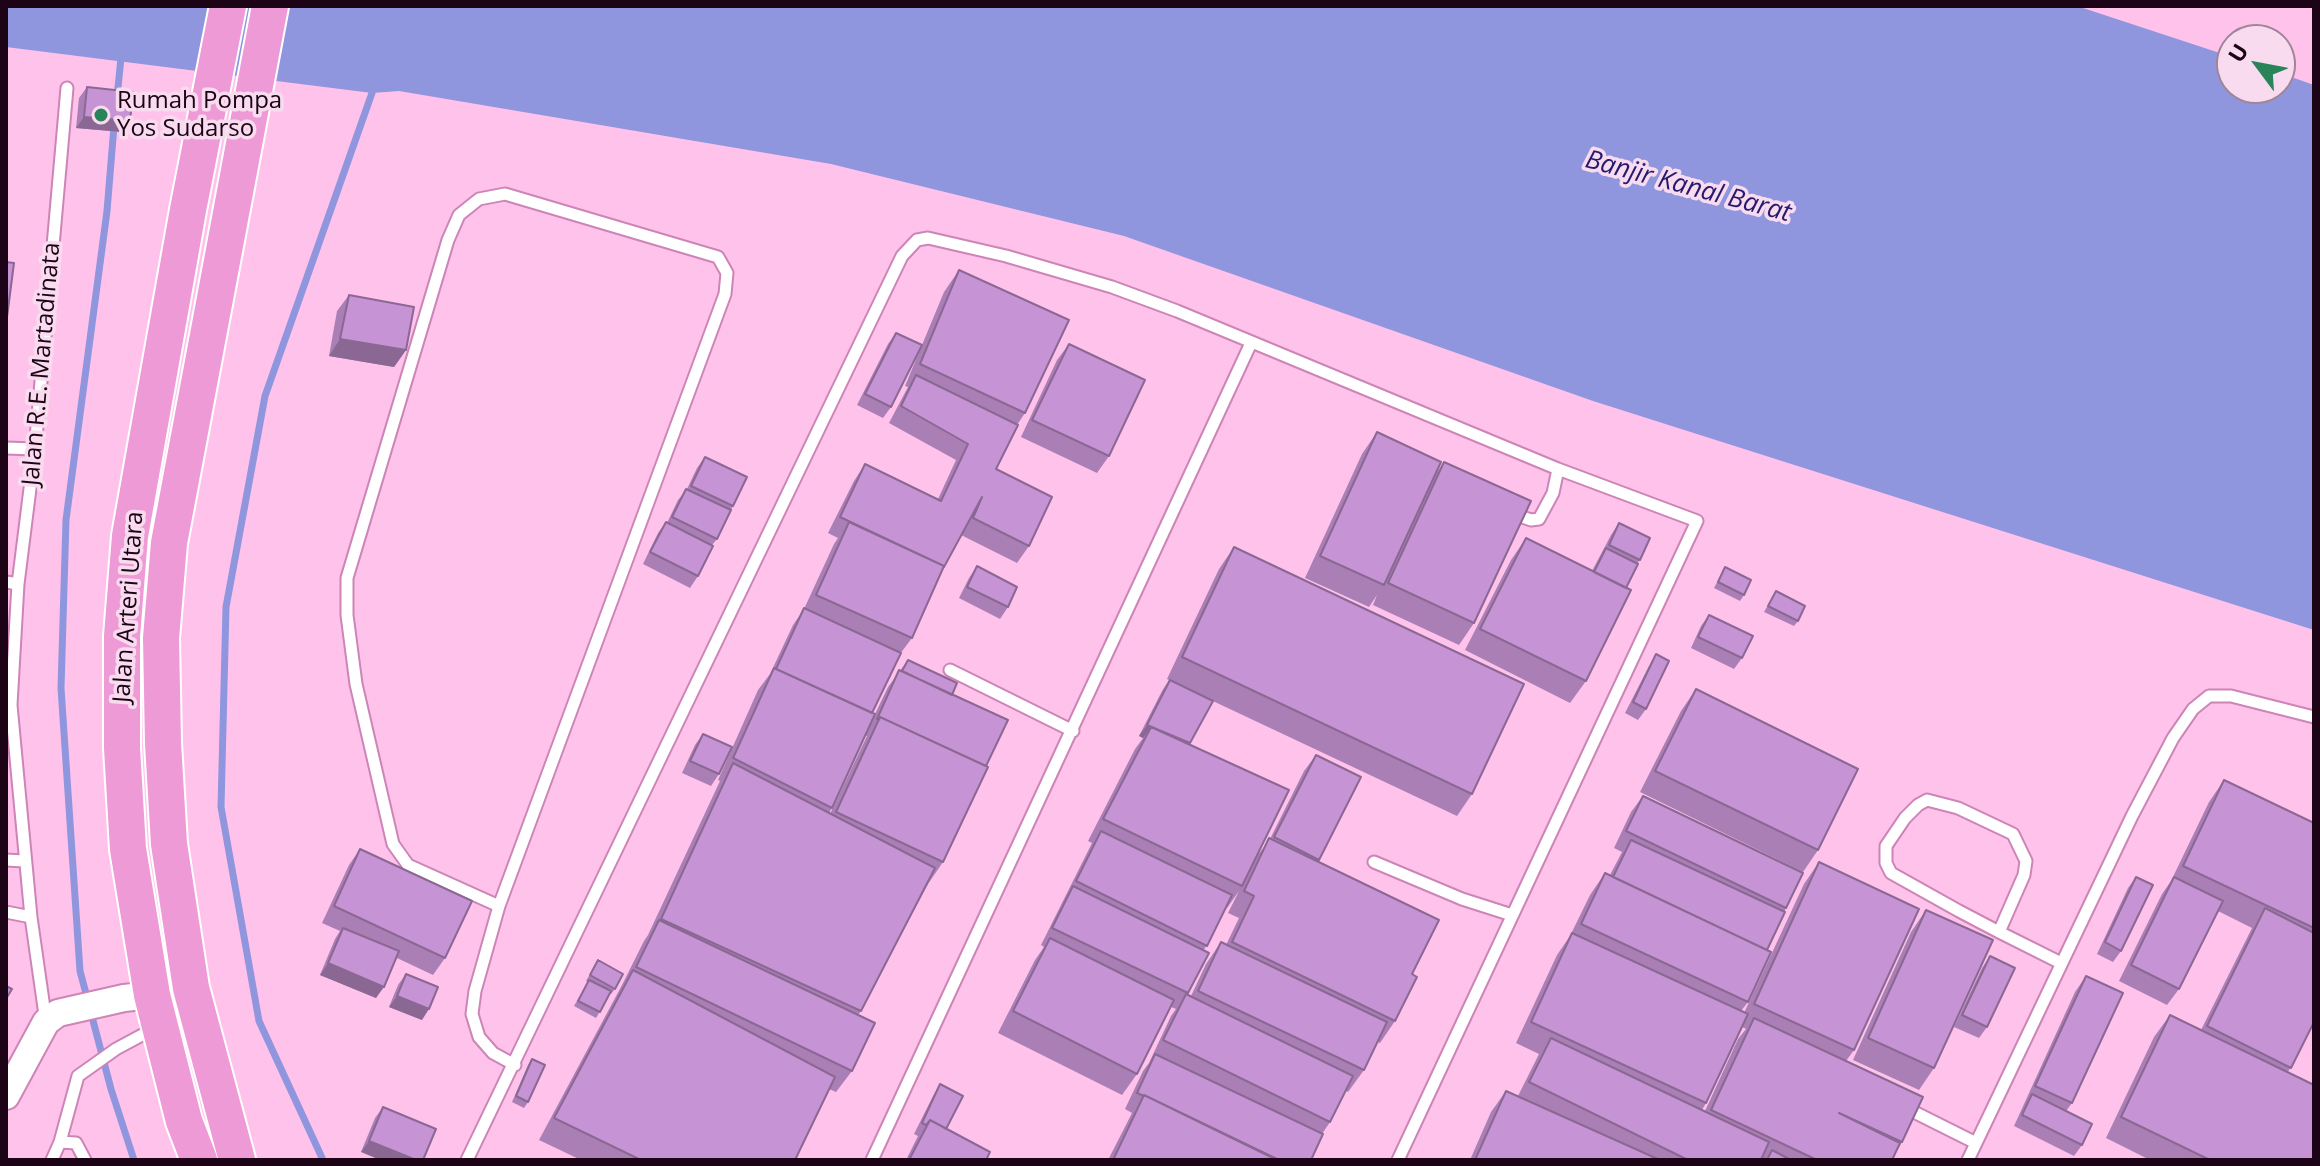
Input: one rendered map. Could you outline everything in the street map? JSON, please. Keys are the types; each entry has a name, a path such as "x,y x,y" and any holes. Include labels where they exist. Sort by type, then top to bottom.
{"highway":[{"name":"Jalan Arteri Utara","path":"199,1160 144,1006 128,849 122,748 122,636 130,536 228,6"},
{"name":"Jalan Arteri Utara","path":"237,1160 191,988 173,872 163,743 161,638 169,543 270,6"}],"street":[{"path":"6,1096 46,1022 58,1013 75,1008 144,1006"}],"lane":[{"name":"Jalan R.E. Martadinata","path":"46,1022 24,861 11,705 12,583 35,449 67,88"},
{"path":"499,906 408,865 393,844 356,684 347,615 347,578 448,240 459,215 479,199 505,194 718,257 727,273 720,309 499,906 475,991 472,1014 479,1037 493,1053 515,1065"},
{"path":"467,1160 908,247 917,240 928,238 1006,256 1112,287 1558,469 1697,521 1398,1160"},
{"path":"872,1160 1251,343"},
{"path":"6,448 35,449"},
{"path":"1506,511 1531,520 1539,519 1553,493 1558,469"},
{"path":"950,670 1073,731"},
{"path":"1968,1160 2132,816 2173,738 2193,709 2209,696 2231,696 2314,717"},
{"path":"1999,932 2024,875 2026,861 2013,834 1958,808 1927,800 1918,805 1886,846 1886,863 1891,873 1999,932 2061,963"},
{"path":"6,860 24,861"},
{"path":"1374,862 1462,899 1512,915"},
{"path":"6,912 31,917"},
{"path":"52,1160 78,1076 116,1049 144,1006"},
{"path":"1897,1103 1976,1143"},
{"path":"60,1142 76,1143 85,1160"}],"water":[{"name":"Banjir Kanal Barat","path":"6,6 2077,6 2216,52 2216,104 2296,104 2296,79 2314,85 2314,630 1593,401 1124,236 831,164 399,91 372,93 6,47"}],"building":[{"path":"87,87 133,92 130,121 84,117"},
{"path":"6,262 14,263 6,325"},
{"path":"959,270 1069,320 1025,413 920,364"},
{"path":"349,295 414,307 406,350 340,339"},
{"path":"896,333 922,345 891,407 865,394"},
{"path":"1069,344 1145,380 1109,456 1032,420"},
{"path":"916,375 1018,425 996,469 1052,497 1029,546 973,518 982,497 944,567 840,517 865,464 941,501 968,444 901,406"},
{"path":"1377,432 1441,462 1384,585 1320,556"},
{"path":"705,457 747,477 733,506 691,486"},
{"path":"1444,462 1531,501 1474,623 1388,583"},
{"path":"686,489 731,510 717,539 672,517"},
{"path":"666,522 713,546 698,576 650,552"},
{"path":"849,522 944,566 912,638 816,595"},
{"path":"1619,523 1650,538 1640,560 1609,545"},
{"path":"1526,538 1631,590 1586,681 1480,629"},
{"path":"1234,547 1524,684 1472,794 1182,657"},
{"path":"1606,548 1638,564 1626,588 1594,572"},
{"path":"977,566 1017,587 1008,607 967,587"},
{"path":"1725,567 1751,580 1744,595 1718,582"},
{"path":"1776,591 1805,606 1798,621 1768,606"},
{"path":"804,608 901,653 872,713 776,669"},
{"path":"1709,615 1753,636 1742,658 1698,637"},
{"path":"1656,654 1669,661 1646,709 1633,702"},
{"path":"908,660 957,683 952,695 902,671"},
{"path":"774,668 875,714 832,808 733,758"},
{"path":"899,670 1008,720 986,766 880,717 877,719"},
{"path":"1170,680 1213,701 1190,743 1147,725"},
{"path":"1696,689 1858,769 1818,850 1655,771"},
{"path":"880,717 988,767 943,862 836,812"},
{"path":"1151,727 1289,790 1242,886 1103,819"},
{"path":"703,734 732,747 719,774 690,761"},
{"path":"1316,755 1361,777 1319,860 1274,837"},
{"path":"733,763 935,868 861,1011 661,919"},
{"path":"2224,780 2314,823 2314,928 2183,866"},
{"path":"1643,796 1803,873 1786,908 1626,831"},
{"path":"1101,831 1232,895 1207,946 1076,881"},
{"path":"1269,838 1439,920 1412,974 1417,977 1395,1021 1232,942 1254,896 1244,891"},
{"path":"1631,840 1785,912 1767,950 1613,877"},
{"path":"360,849 472,901 445,958 334,906"},
{"path":"1819,862 1919,909 1854,1050 1754,1004"},
{"path":"1605,873 1771,952 1748,1002 1581,924"},
{"path":"2136,877 2153,885 2121,951 2105,942"},
{"path":"2174,877 2223,901 2179,989 2131,965"},
{"path":"1073,886 1209,953 1188,993 1052,928"},
{"path":"2265,908 2314,933 2314,1022 2291,1068 2207,1026"},
{"path":"1926,910 1993,940 1934,1068 1868,1038"},
{"path":"659,920 875,1023 852,1071 636,967"},
{"path":"343,928 399,951 384,987 328,963"},
{"path":"1572,933 1748,1014 1706,1103 1531,1022"},
{"path":"1050,938 1174,1000 1137,1074 1013,1011"},
{"path":"1221,942 1387,1022 1364,1070 1198,991"},
{"path":"1990,956 2015,968 1987,1027 1962,1015"},
{"path":"598,960 623,974 615,989 590,975"},
{"path":"633,970 835,1077 795,1160 641,1160 554,1118"},
{"path":"406,974 438,987 429,1009 397,996"},
{"path":"2086,976 2123,993 2072,1103 2035,1086"},
{"path":"589,980 611,991 600,1012 578,1001"},
{"path":"1186,994 1353,1076 1330,1122 1163,1040"},
{"path":"2170,1015 2314,1085 2314,1160 2210,1160 2121,1117"},
{"path":"1754,1018 1923,1097 1902,1142 1839,1113 1900,1143 1892,1160 1817,1160 1711,1110"},
{"path":"1551,1038 1769,1142 1761,1160 1688,1160 1529,1082"},
{"path":"1155,1054 1323,1134 1311,1160 1279,1160 1137,1093"},
{"path":"532,1059 545,1065 528,1102 516,1096"},
{"path":"940,1084 963,1096 946,1129 930,1120 926,1125 922,1123"},
{"path":"1506,1091 1660,1160 1475,1160"},
{"path":"2032,1094 2092,1124 2082,1145 2022,1115"},
{"path":"1144,1095 1277,1160 1113,1160"},
{"path":"383,1107 436,1129 423,1160 369,1141"},
{"path":"930,1120 990,1152 986,1160 909,1160"},
{"path":"1772,1150 1791,1160 1767,1160"}],"waterway":[{"path":"117,97 119,55"},
{"path":"323,1160 259,1021 221,807 226,607 265,396 372,93"},
{"path":"88,1001 80,971 61,688 66,520 107,211 114,126"},
{"path":"91,1013 134,1160"}],"place":[{"name":"Rumah Pompa Yos Sudarso","path":"101,115"}]}
